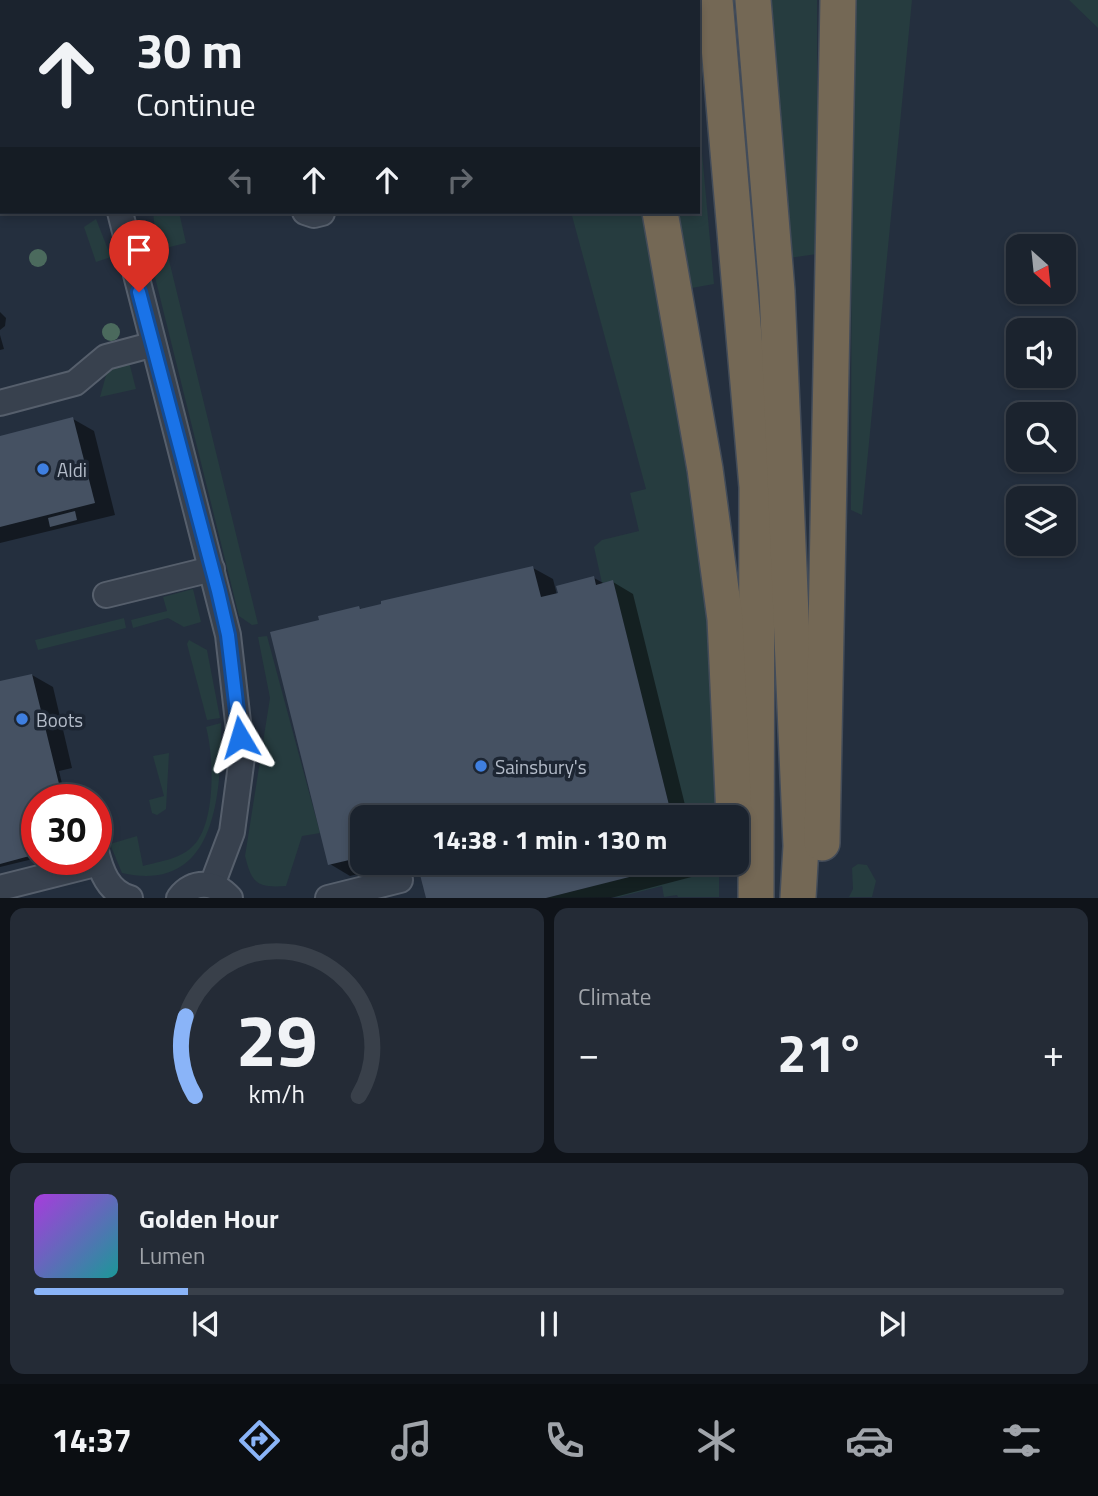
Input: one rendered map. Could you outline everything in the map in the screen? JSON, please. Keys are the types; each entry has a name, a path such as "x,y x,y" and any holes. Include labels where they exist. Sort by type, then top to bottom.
{"highway":[{"path":"715,0 757,487 755,898"},
{"path":"753,0 777,292 801,846 798,898"},
{"path":"820,898 826,740 838,0"},
{"path":"660,214 705,469 724,619 733,805"},
{"path":"732,898 733,875"}],"street":[{"path":"120,214 151,345 228,635 242,757 221,891 192,887 179,898"},
{"path":"0,403 75,383 106,357 151,345"},
{"path":"106,596 212,569"},
{"path":"0,888 41,875"},
{"path":"103,875 122,895 130,898"},
{"path":"328,898 400,880"}],"green space":[{"path":"769,0 817,0 817,254 789,258"},
{"path":"852,0 912,0 862,515 851,510"},
{"path":"1069,0 1098,0 1098,28"},
{"path":"700,131 714,284 686,289 673,214 700,214"},
{"path":"153,214 179,214 186,243 166,248 258,624 252,625 239,616 151,261 158,259"},
{"path":"572,214 644,214 687,476 718,623 719,805 669,805 613,581 602,583 594,547 602,540 639,531 630,493 646,489"},
{"path":"96,219 111,257 96,262 84,227"},
{"path":"129,362 136,389 100,397 108,368"},
{"path":"193,589 201,622 184,627 168,618 133,628 131,620 167,611 163,597"},
{"path":"124,618 126,628 38,650 35,640"},
{"path":"267,636 320,833 302,836 286,886 268,886 257,882 250,872 245,856 270,698 258,637"},
{"path":"189,640 207,650 220,718 207,720 187,644"},
{"path":"221,723 219,777 208,831 196,853 178,868 154,876 122,873 112,843 137,836 143,866 170,859 189,850 201,835 210,805 212,771 206,727"},
{"path":"169,753 166,809 157,815 152,813 149,800 164,796 153,756"},
{"path":"858,864 867,865 876,881 872,897 849,897 853,889 852,868"},
{"path":"636,875 719,875 719,897 664,897 662,886 619,897 546,898"}],"building":[{"name":"Aldi","path":"73,417 95,503 0,527 0,436"},
{"path":"75,511 77,520 50,527 48,518"},
{"name":"Sainsbury's","path":"533,566 541,597 558,593 556,586 594,576 596,585 613,580 669,805 350,805 350,860 328,865 270,632 319,620 318,616 359,606 360,609 381,604 381,601"},
{"path":"32,674 59,784 21,784 21,858 0,864 0,681"},
{"path":"420,875 637,875 546,898 426,898"}],"place":[{"name":"Aldi","path":"43,469"},
{"name":"Boots","path":"22,719"},
{"name":"Sainsbury's","path":"481,766"}],"route":[{"path":"139,292 228,635 240,737"}]}
